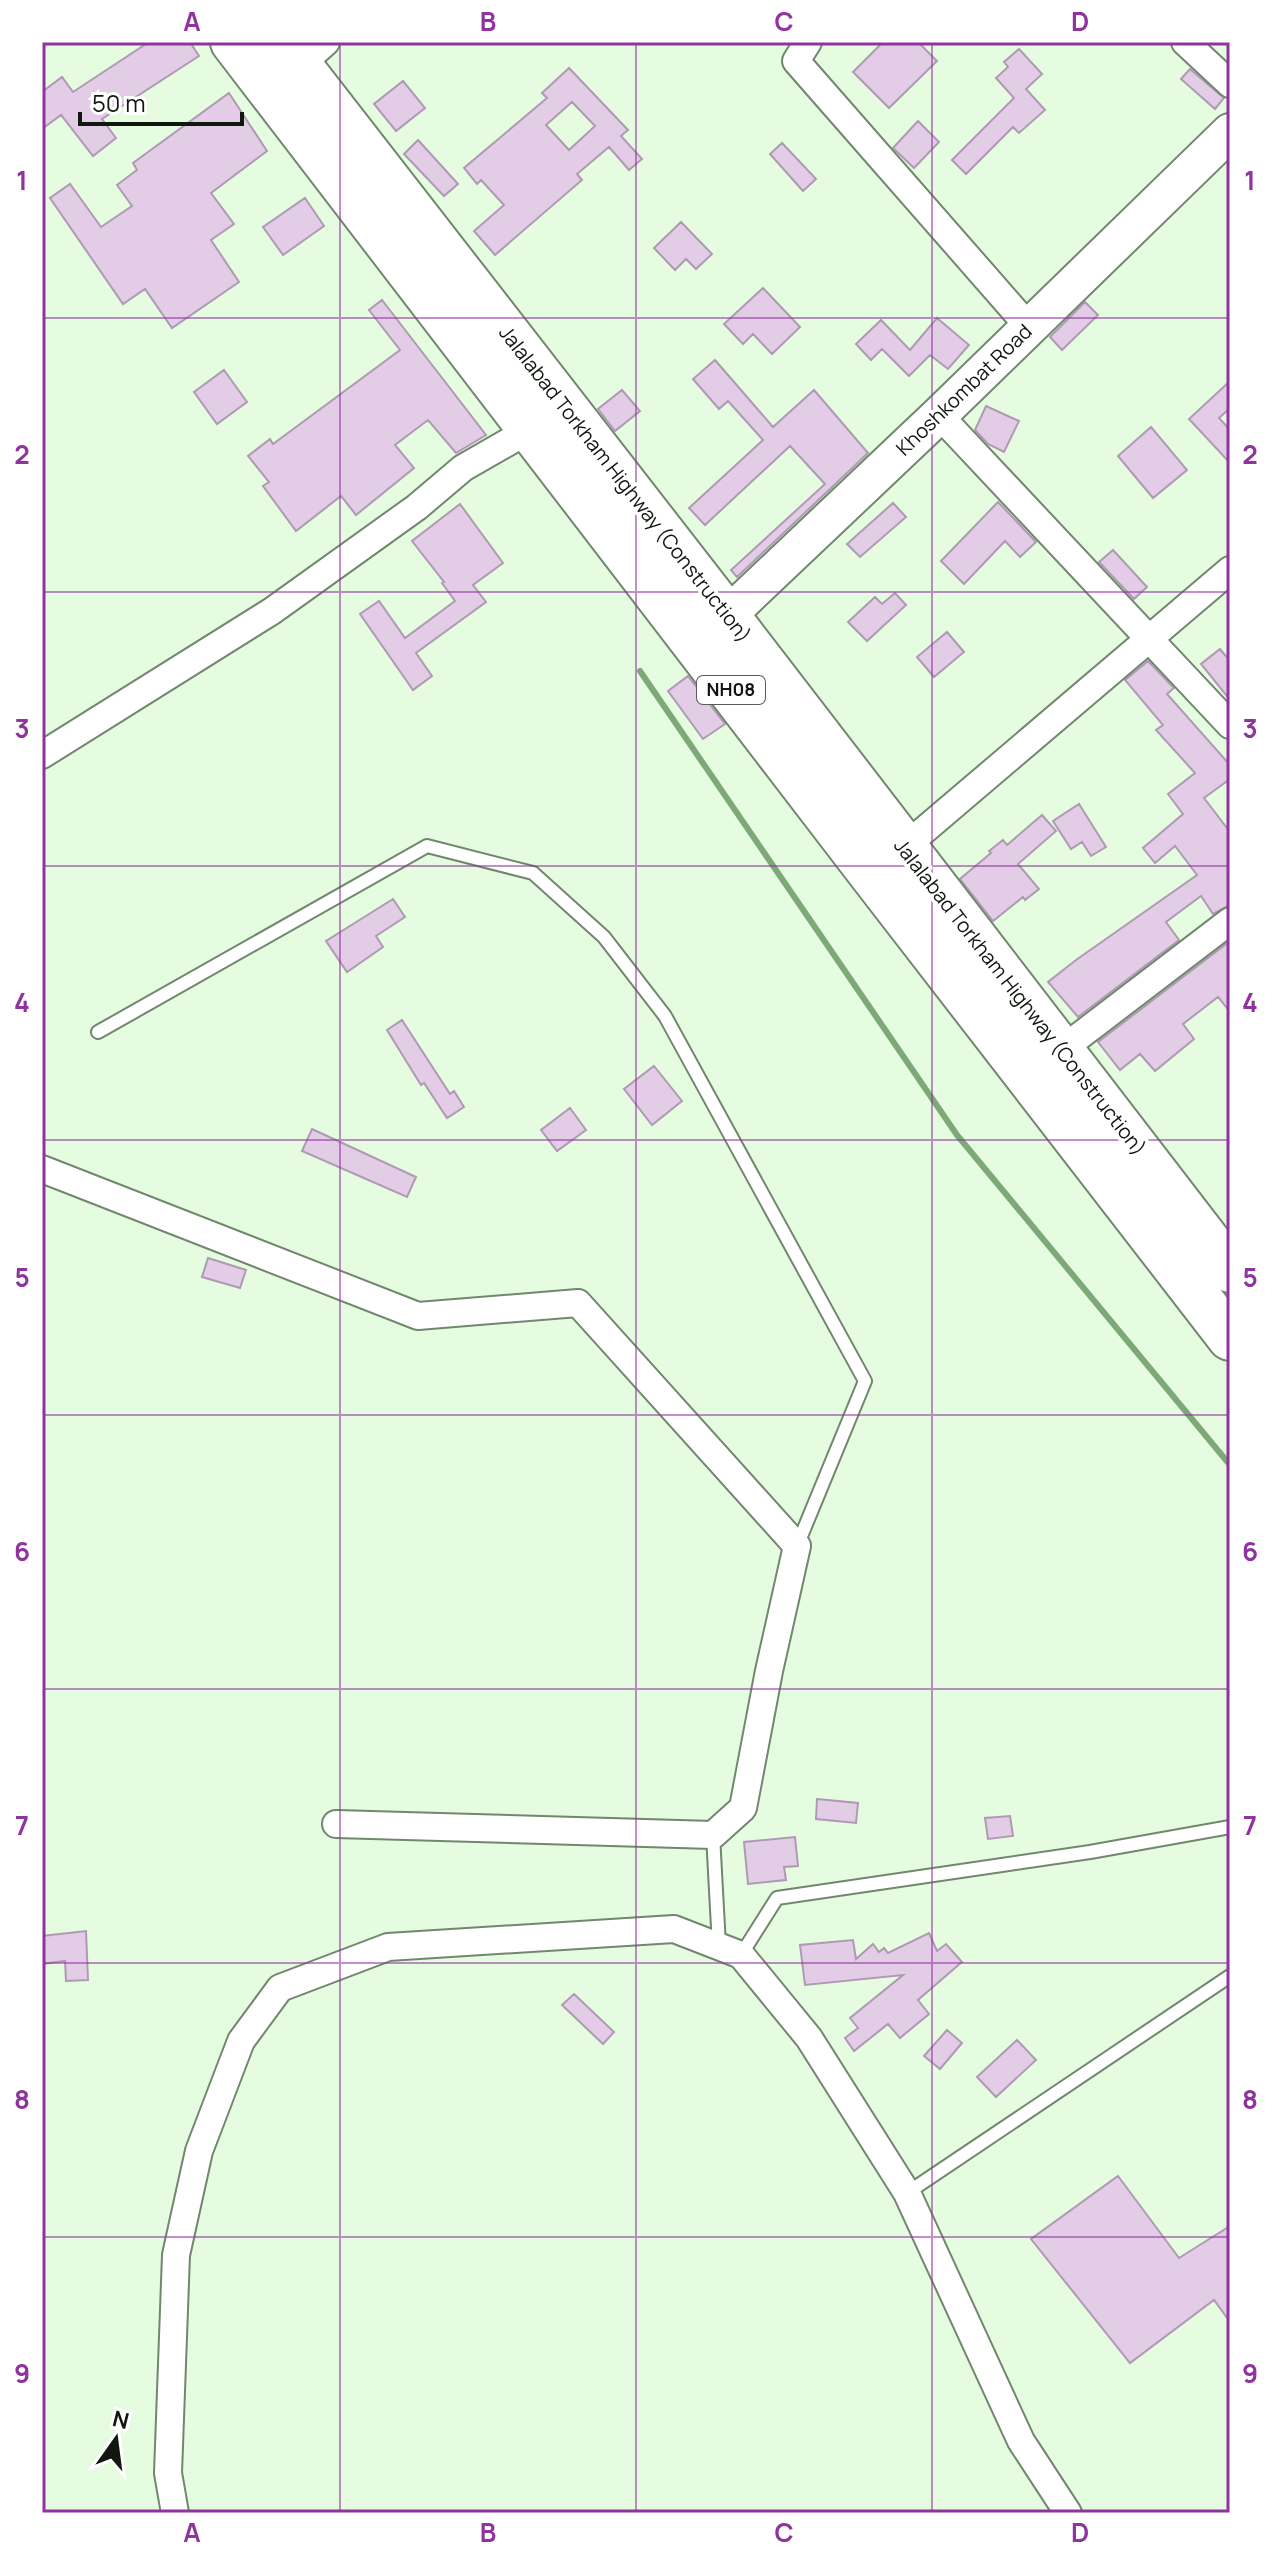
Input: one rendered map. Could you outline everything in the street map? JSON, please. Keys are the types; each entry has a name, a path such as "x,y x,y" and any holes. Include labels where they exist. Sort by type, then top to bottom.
{"highway":[{"name":"NH08","path":"233,42 295,60 531,429 712,630 872,875 1044,1064 1230,1338"},
{"name":"Jalalabad Torkham Highway (Construction)","path":"295,60 712,630 904,847 1044,1064 1230,1270"}],"street":[{"path":"808,42 796,61 1029,327"},
{"path":"1185,42 1230,84"},
{"name":"Khoshkombat Road","path":"712,630 1230,132"},
{"path":"939,415 1230,725"},
{"path":"42,755 272,611 417,507 463,468 531,429"},
{"path":"872,875 1147,637 1230,570"},
{"path":"1044,1064 1230,921"},
{"path":"42,1169 418,1316 578,1303 797,1546 743,1808 713,1835 336,1824"},
{"path":"175,2513 168,2473 176,2255 199,2151 241,2041 280,1988 388,1947 674,1929 730,1951 809,2038 907,2193 1021,2441 1068,2513"}],"lane":[{"path":"98,1032 427,846 533,873 604,937 665,1016 865,1381 797,1546"},
{"path":"730,1951 777,1898 1090,1852 1230,1827"},
{"path":"713,1835 730,1951"},
{"path":"907,2193 1230,1976"}],"building":[{"path":"149,42 190,42 199,56 102,119 116,138 93,156 61,115 42,129 42,92 62,77 73,92"},
{"path":"883,42 918,42 937,61 889,108 853,72"},
{"path":"1019,49 1042,74 1026,89 1045,110 1019,133 1013,127 966,174 952,160 1014,98 996,78 1008,67 1004,62"},
{"path":"569,68 628,130 621,136 642,159 629,170 609,147 577,174 582,180 495,255 474,231 504,205 481,180 477,184 464,168 547,98 542,93","holes":["572,102 595,126 569,150 546,125"]},
{"path":"1190,69 1224,98 1215,109 1181,79"},
{"path":"403,81 425,108 396,131 374,104"},
{"path":"229,93 267,151 211,193 234,224 211,240 239,282 172,328 145,289 123,304 50,198 70,184 101,227 132,206 117,185 137,170 133,163"},
{"path":"918,121 939,142 914,168 893,148"},
{"path":"418,140 458,184 444,196 404,154"},
{"path":"782,143 816,179 803,191 770,154"},
{"path":"305,198 324,226 283,255 263,227"},
{"path":"681,222 712,254 696,269 686,259 675,270 654,248"},
{"path":"763,288 800,327 772,354 753,334 743,344 724,324"},
{"path":"382,300 486,435 456,453 428,420 395,445 414,468 356,515 341,496 296,531 263,486 269,482 248,456 270,439 273,444 400,350 369,310"},
{"path":"1085,302 1098,315 1062,350 1050,337"},
{"path":"937,318 969,345 948,369 930,355 909,376 882,349 871,360 856,344 881,320 910,350"},
{"path":"715,360 773,427 814,390 868,453 737,577 731,570 825,484 790,446 705,525 689,508 763,440 728,401 719,409 693,379"},
{"path":"224,370 247,402 217,424 194,392"},
{"path":"1230,381 1230,408 1219,418 1230,430 1230,463 1189,419"},
{"path":"622,390 640,411 615,431 598,409"},
{"path":"986,406 1019,421 1004,452 988,444 975,430"},
{"path":"1151,427 1187,470 1153,498 1118,456"},
{"path":"998,502 1036,542 1020,557 1005,541 964,584 941,561"},
{"path":"893,503 906,517 860,557 847,544"},
{"path":"460,504 503,563 473,585 486,602 416,653 432,676 413,690 360,614 379,601 405,638 455,601 412,541"},
{"path":"1113,550 1147,587 1134,599 1099,562"},
{"path":"895,593 906,605 867,641 848,622 875,597 882,604"},
{"path":"947,632 964,652 934,677 917,657"},
{"path":"1220,649 1230,661 1230,700 1201,664"},
{"path":"1148,661 1174,688 1167,694 1230,765 1230,779 1204,798 1230,832 1230,905 1213,914 1201,896 1166,922 1179,940 1078,1017 1048,982 1197,875 1175,846 1155,863 1143,848 1183,814 1168,794 1195,773 1156,730 1163,725 1125,680"},
{"path":"688,676 725,724 703,739 668,691"},
{"path":"1079,804 1106,847 1091,856 1082,842 1071,849 1053,821"},
{"path":"1042,815 1056,831 1018,864 1039,889 1025,900 1023,897 993,921 960,879 1003,840 1007,845"},
{"path":"393,899 405,917 376,936 383,947 347,972 326,941"},
{"path":"1230,941 1230,1012 1218,997 1183,1024 1194,1039 1155,1071 1140,1054 1120,1070 1098,1042"},
{"path":"402,1020 450,1094 454,1091 464,1107 447,1118 424,1083 421,1085 387,1030"},
{"path":"654,1066 682,1101 652,1125 624,1089"},
{"path":"570,1108 586,1130 557,1151 541,1130"},
{"path":"312,1129 416,1177 407,1197 302,1151"},
{"path":"208,1258 246,1270 240,1288 202,1277"},
{"path":"817,1799 858,1803 856,1823 816,1819"},
{"path":"1010,1816 1013,1836 988,1839 985,1818"},
{"path":"795,1837 798,1866 784,1867 786,1880 748,1884 744,1842"},
{"path":"86,1931 88,1980 66,1981 65,1961 42,1964 42,1936"},
{"path":"929,1933 937,1951 946,1944 962,1962 918,2000 929,2014 900,2038 888,2024 854,2051 845,2038 858,2028 850,2018 903,1975 805,1985 800,1945 853,1940 856,1959 873,1944 879,1952 884,1948 888,1953"},
{"path":"574,1994 614,2032 603,2044 562,2005"},
{"path":"947,2030 962,2043 940,2069 924,2056"},
{"path":"1017,2040 1036,2060 996,2097 977,2077"},
{"path":"1118,2176 1179,2258 1230,2226 1230,2322 1214,2300 1130,2363 1031,2239"}],"waterway":[{"path":"640,671 957,1135 1230,1465"}]}
